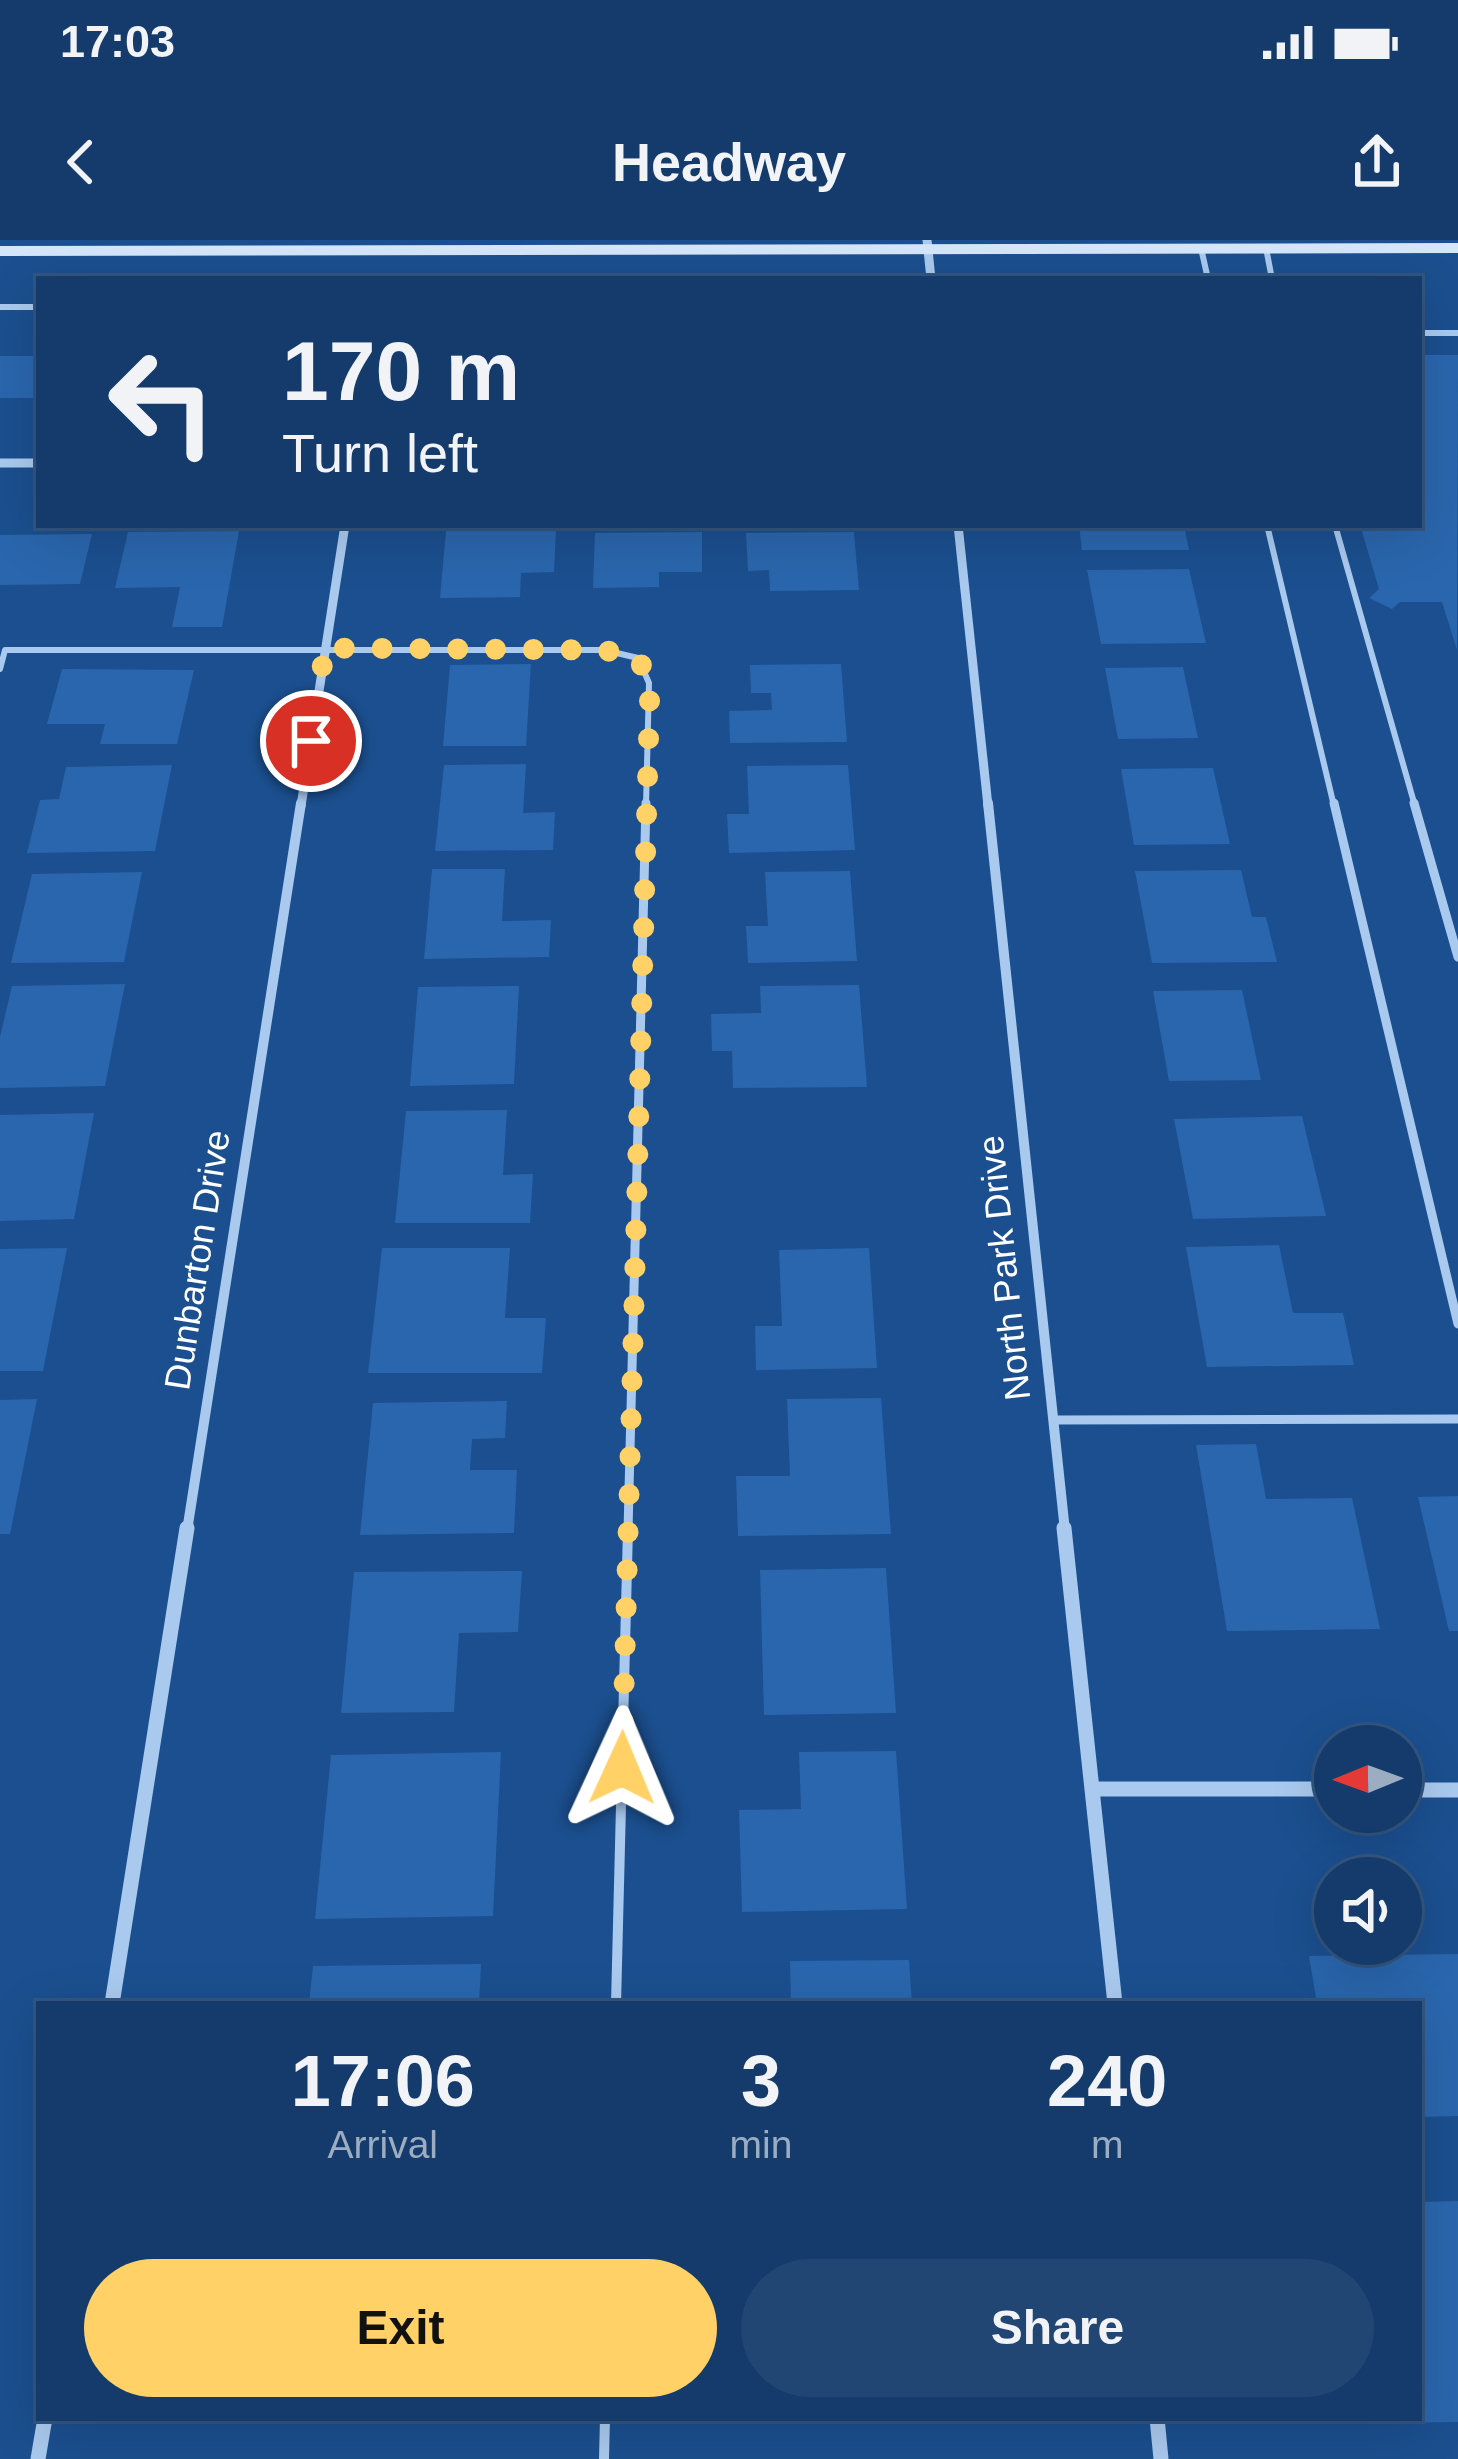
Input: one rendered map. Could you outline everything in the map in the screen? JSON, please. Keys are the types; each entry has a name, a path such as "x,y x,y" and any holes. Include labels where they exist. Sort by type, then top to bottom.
{"main road":[{"path":"0,251 927,245 1201,248 1266,244 1458,248"}],"street":[{"path":"927,245 931,276"},
{"path":"0,463 36,463"},
{"name":"Dunbarton Drive","path":"112,2001 345,528"},
{"name":"North Park Drive","path":"958,528 1114,2001"},
{"path":"1093,1789 1314,1790"},
{"path":"1422,1790 1458,1790"},
{"path":"38,2459 44,2421"},
{"path":"1157,2421 1161,2459"}],"lane":[{"path":"1266,244 1271,276"},
{"path":"1201,248 1207,276"},
{"path":"0,307 36,307"},
{"path":"1422,333 1458,333"},
{"path":"1268,528 1458,1324"},
{"path":"1336,528 1458,957"},
{"path":"0,669 5,650 604,650 638,658 650,683 616,2001"},
{"path":"1054,1420 1458,1419"},
{"path":"604,2459 605,2421"}],"building":[{"path":"1422,355 1458,355 1457,650 1442,602 1400,602 1392,609 1369,598 1379,589 1361,528 1422,528"},
{"path":"0,356 36,356 36,398 0,398"},
{"path":"1079,528 1185,528 1189,550 1082,550"},
{"path":"556,530 554,572 521,573 520,597 440,598 446,531"},
{"path":"239,531 222,627 172,627 180,587 115,588 128,532"},
{"path":"702,532 702,572 659,572 659,587 593,588 595,533"},
{"path":"854,532 859,590 770,591 769,570 748,571 746,533"},
{"path":"92,534 80,584 0,585 0,535"},
{"path":"1189,569 1206,643 1101,644 1087,570"},
{"path":"531,664 526,746 443,746 450,665"},
{"path":"841,664 847,742 730,743 729,711 772,710 771,693 751,693 750,665"},
{"path":"1183,667 1198,738 1118,739 1105,668"},
{"path":"62,669 194,670 177,744 100,744 105,724 47,724"},
{"path":"526,764 523,813 555,812 553,850 435,851 444,765"},
{"path":"172,765 155,851 27,853 40,800 59,799 66,767"},
{"path":"848,765 855,850 729,853 727,814 749,814 747,766"},
{"path":"1213,768 1230,844 1134,845 1121,769"},
{"path":"432,869 505,869 502,921 551,920 549,957 424,959"},
{"path":"1241,870 1252,917 1266,917 1277,962 1152,963 1135,871"},
{"path":"850,871 857,961 748,963 746,926 768,926 765,872"},
{"path":"142,872 124,962 11,963 32,874"},
{"path":"125,984 105,1086 0,1088 0,1037 12,986"},
{"path":"859,985 867,1087 733,1088 732,1051 712,1051 711,1014 761,1013 760,986"},
{"path":"519,986 514,1084 410,1086 418,987"},
{"path":"1242,990 1261,1080 1169,1081 1153,991"},
{"path":"507,1110 503,1175 533,1174 530,1223 395,1223 406,1111"},
{"path":"94,1113 74,1219 0,1221 0,1115"},
{"path":"1302,1116 1326,1216 1193,1219 1174,1119"},
{"path":"1279,1245 1293,1313 1343,1313 1354,1365 1207,1367 1186,1247"},
{"path":"67,1248 43,1371 0,1371 0,1249"},
{"path":"382,1248 510,1248 505,1318 546,1318 542,1373 368,1373"},
{"path":"869,1248 877,1368 756,1370 755,1326 782,1326 779,1250"},
{"path":"881,1398 891,1534 738,1536 736,1476 790,1476 787,1399"},
{"path":"37,1399 10,1534 0,1534 0,1400"},
{"path":"507,1401 505,1438 472,1439 470,1470 517,1470 514,1533 360,1535 373,1403"},
{"path":"1256,1444 1266,1499 1352,1498 1380,1629 1227,1631 1196,1445"},
{"path":"1458,1496 1458,1631 1449,1631 1418,1497"},
{"path":"886,1568 896,1713 764,1715 760,1570"},
{"path":"522,1571 518,1632 459,1633 454,1712 341,1713 354,1572"},
{"path":"896,1751 907,1909 742,1912 739,1810 801,1809 799,1752"},
{"path":"501,1752 493,1916 315,1919 331,1755"},
{"path":"1422,1954 1458,1954 1458,2116 1422,2117 1422,2001 1316,2001 1309,1956 1314,1956 1314,1965 1422,1965"},
{"path":"909,1960 912,2001 791,2001 790,1961"},
{"path":"481,1964 479,2001 309,2001 313,1966"},
{"path":"1458,2201 1458,2422 1382,2423 1422,2421 1422,2202"}],"route":[{"path":"311,741 325,648 604,650 638,658 650,683 622,1768"}]}
